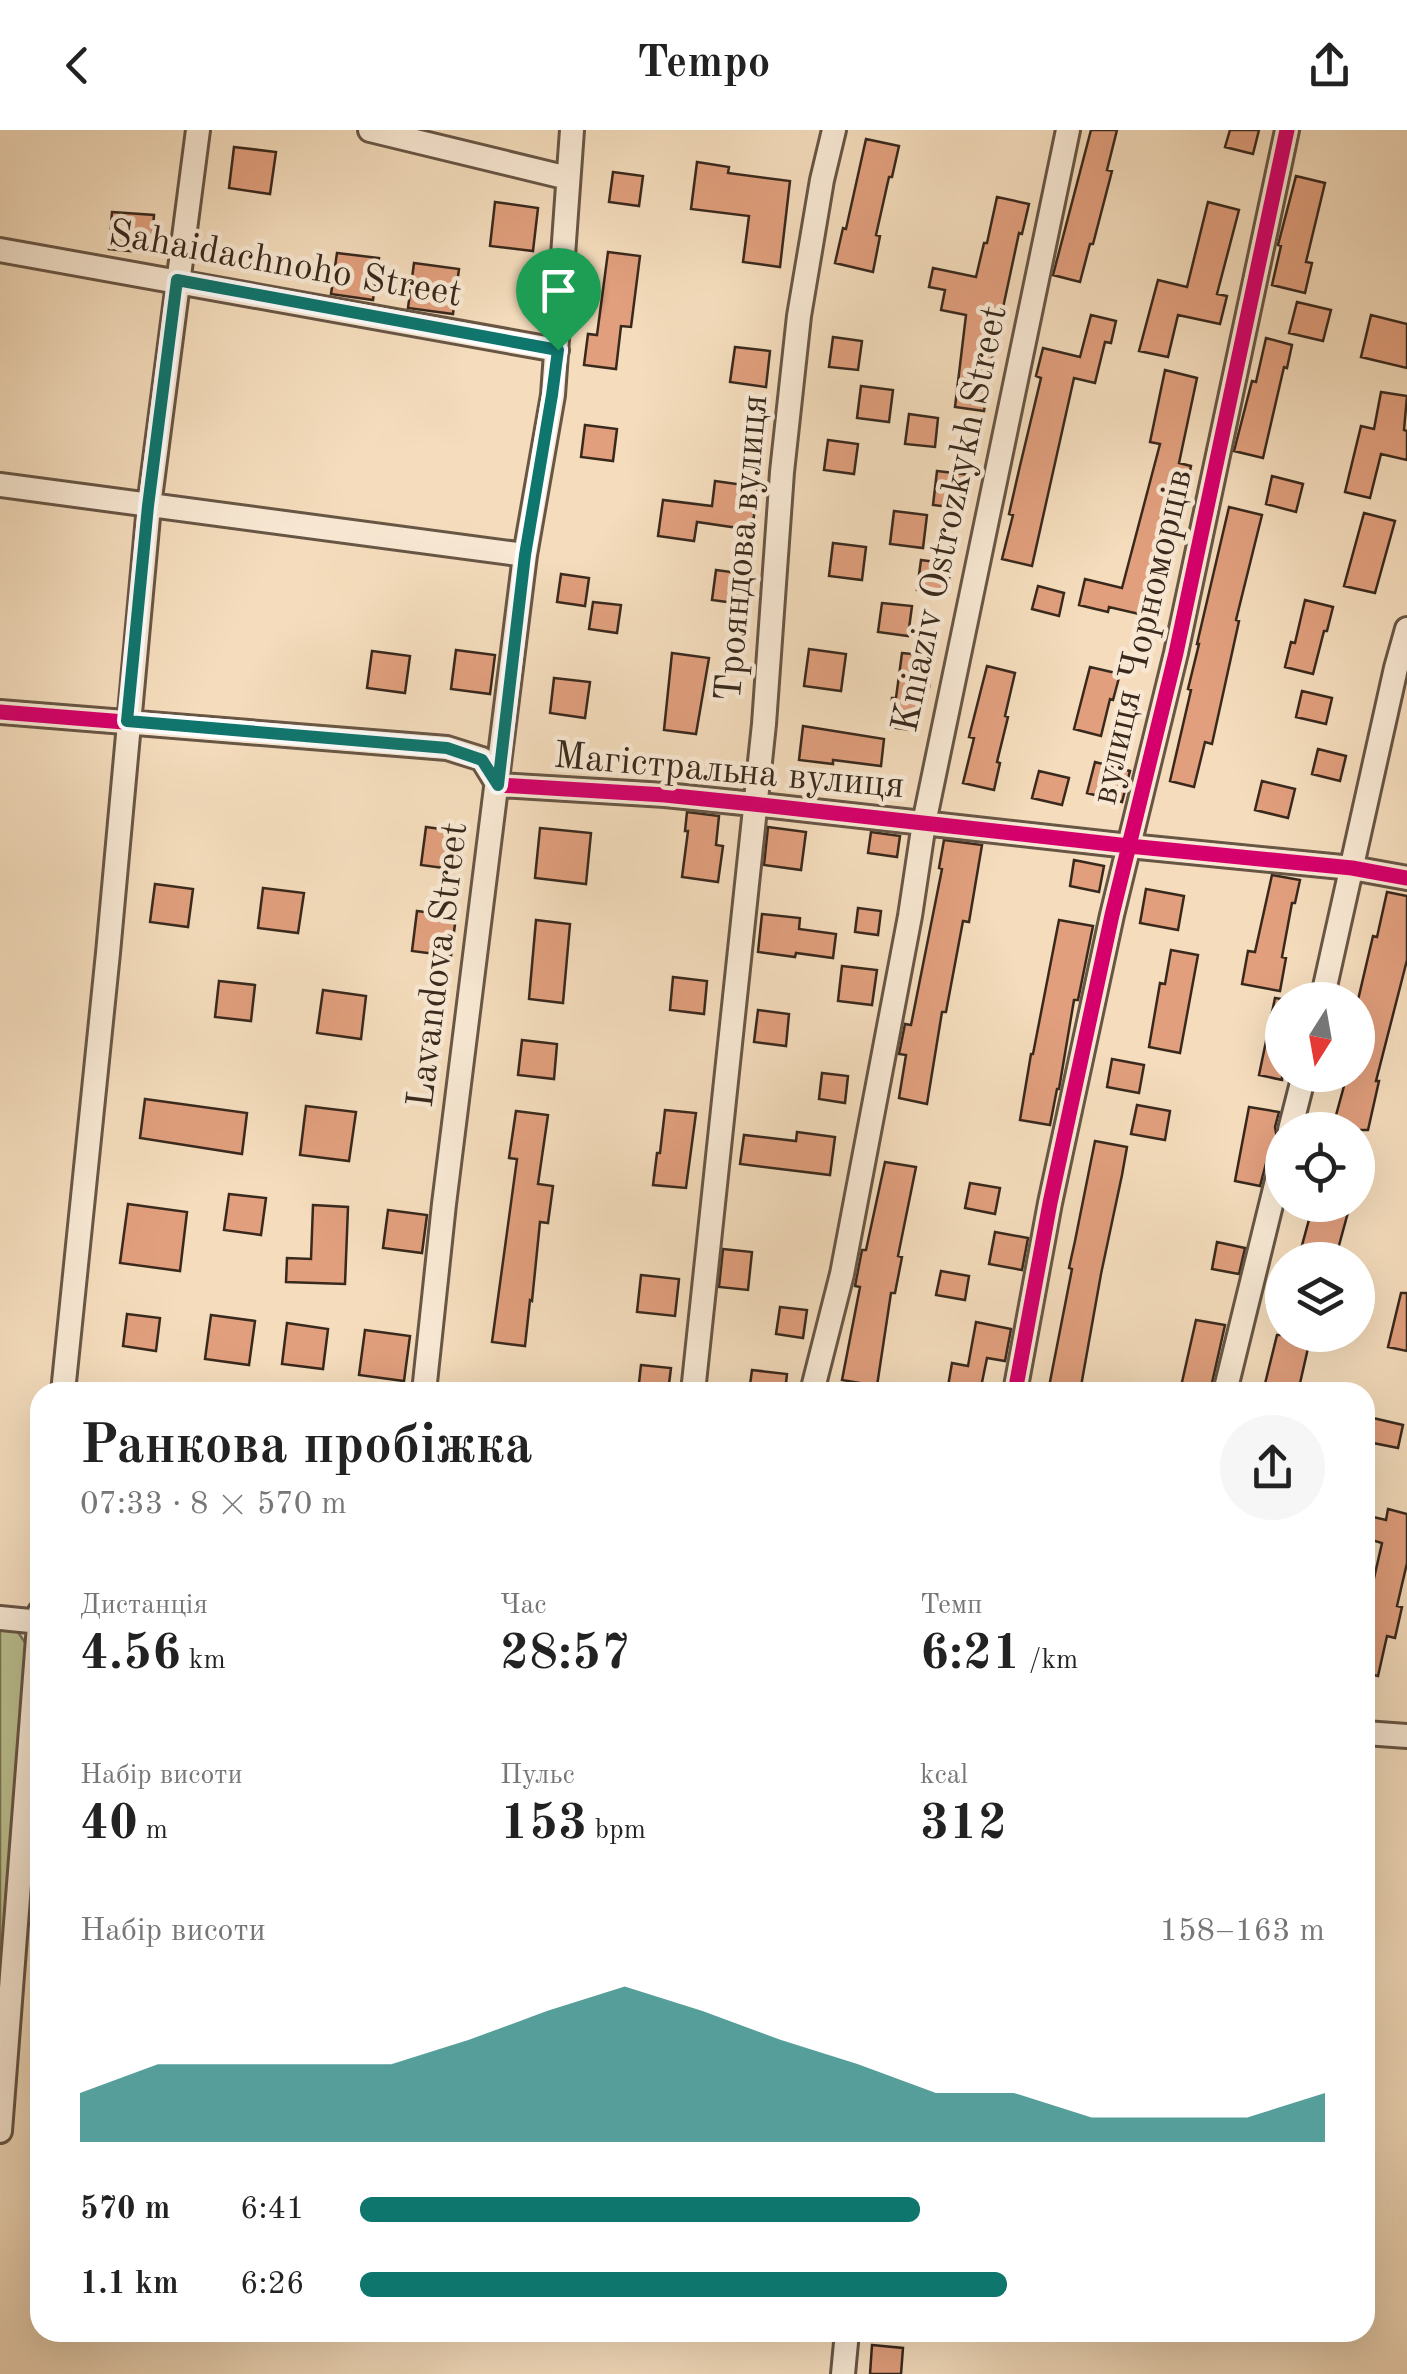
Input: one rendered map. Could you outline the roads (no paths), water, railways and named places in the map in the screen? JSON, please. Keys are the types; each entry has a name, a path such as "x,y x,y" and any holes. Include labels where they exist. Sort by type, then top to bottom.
{"street":[{"path":"63,1382 108,953 148,506 198,130"},
{"path":"370,130 568,178"},
{"name":"Lavandova Street","path":"425,1382 525,555 558,350 572,130"},
{"name":"Трояндова вулиця","path":"694,1382 764,724 782,472 799,316 834,130"},
{"name":"Kniaziv Ostrozkykh Street","path":"814,1382 846,1255 924,823 1068,130"},
{"name":"вулиця Чорноморців","path":"1016,1382 1050,1203 1128,846 1176,653 1287,130"},
{"name":"Sahaidachnoho Street","path":"0,250 558,350"},
{"path":"0,485 525,555"},
{"path":"1326,982 1407,629"},
{"name":"Магістральна вулиця","path":"0,712 447,748 482,760 498,785 754,804 1352,868 1407,878"},
{"path":"1227,1382 1267,1222"},
{"path":"0,1618 30,1621"},
{"path":"1375,1734 1407,1736"},
{"path":"0,2130 30,1749"},
{"path":"843,2374 846,2342"}]}
